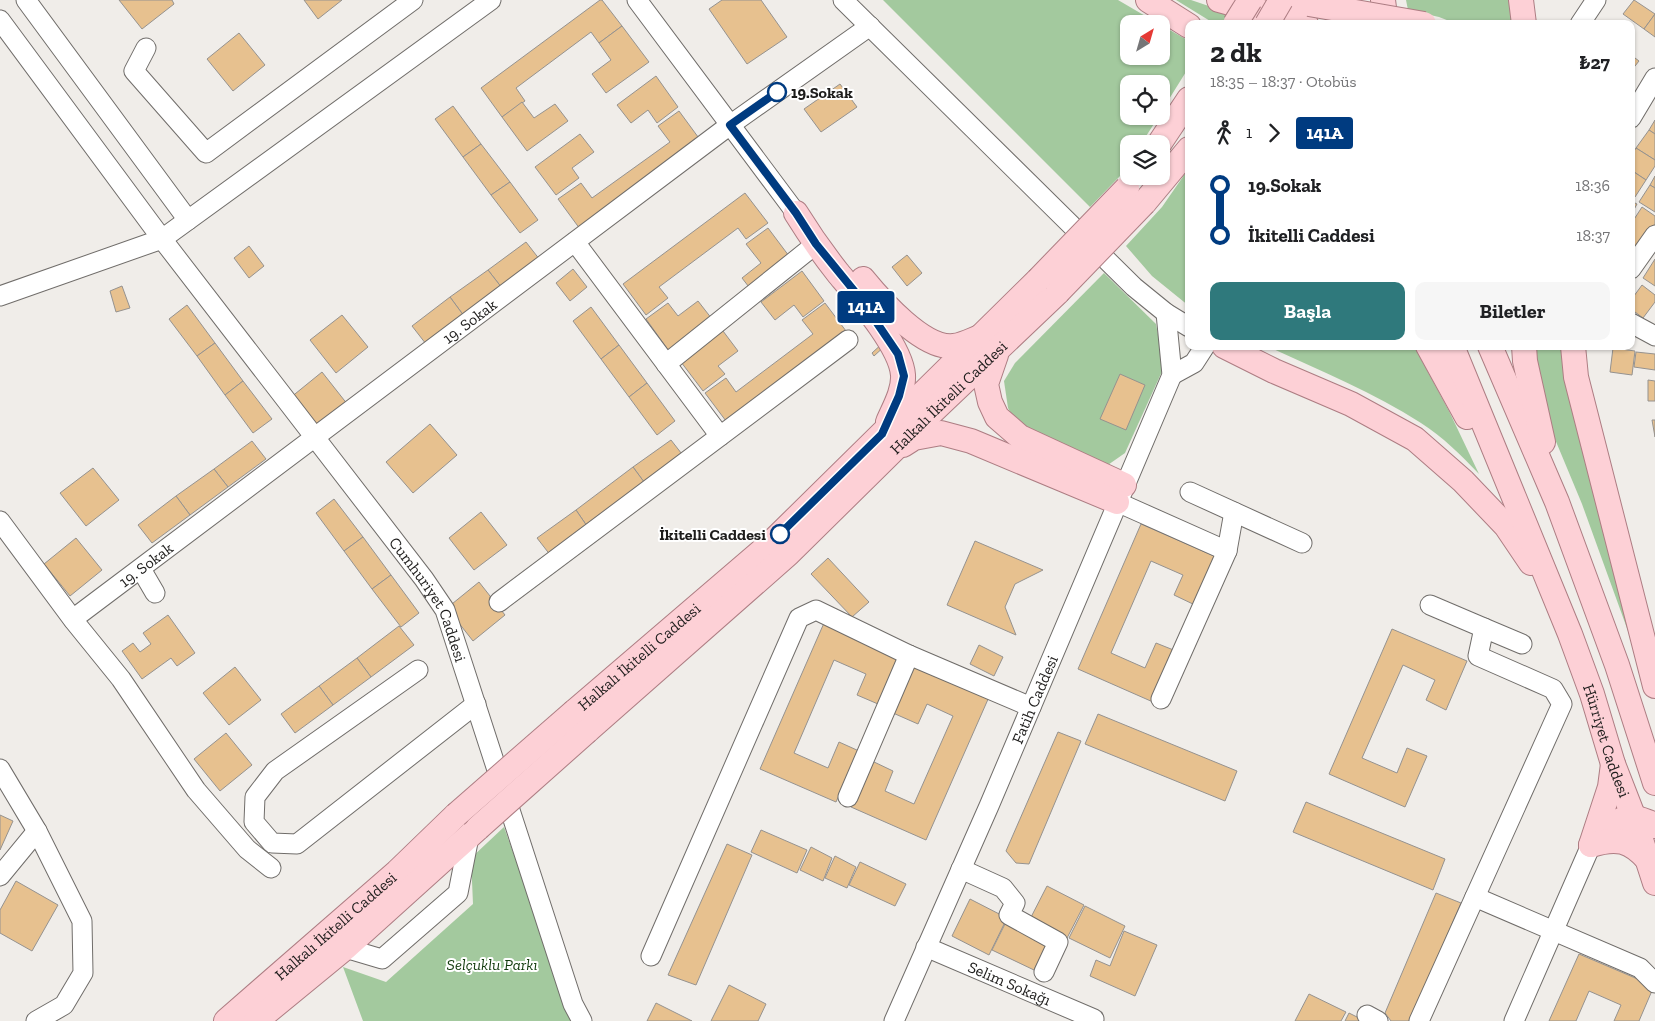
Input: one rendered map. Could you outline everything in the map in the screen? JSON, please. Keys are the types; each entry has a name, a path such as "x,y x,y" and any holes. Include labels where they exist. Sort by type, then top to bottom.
{"main road":[{"path":"1148,0 1185,23"},
{"path":"1219,0 1392,20"},
{"path":"1238,20 1250,0"},
{"path":"1269,20 1281,0"},
{"path":"1349,0 1352,20"},
{"path":"1383,0 1386,20"},
{"path":"1521,0 1524,20"},
{"path":"1165,135 1185,105"},
{"name":"Halkalı İkitelli Caddesi","path":"226,1021 333,930 456,815 888,442 1048,286 1135,189 1185,152"},
{"path":"796,213 816,244 860,298 898,354 904,376 888,442 941,432 1120,494"},
{"path":"796,213 842,256 886,307 913,330 931,341 953,346 990,343 986,384 996,417 1020,437 1120,494"},
{"path":"1232,350 1274,371 1351,404 1415,439 1463,481 1506,526 1556,600"},
{"path":"1430,350 1524,517"},
{"path":"1454,350 1524,517 1556,600"},
{"path":"1492,350 1557,502"},
{"path":"1524,350 1526,370 1557,502"},
{"path":"1573,350 1576,378 1655,686"},
{"name":"Halkalı İkitelli Caddesi","path":"256,1021 345,948 788,554 888,442"},
{"name":"Hürriyet Caddesi","path":"1557,502 1617,665 1655,783"},
{"name":"Hürriyet Caddesi","path":"1556,600 1592,694 1613,764 1645,822 1648,860 1655,883"},
{"path":"1591,845 1610,787 1613,764"},
{"path":"1591,845 1604,829 1621,820 1645,822"},
{"path":"1591,845 1607,840 1623,842 1637,848 1648,860"}],"street":[{"path":"26,0 188,220"},
{"path":"146,48 134,71 206,153 413,0"},
{"path":"637,0 796,213"},
{"path":"843,0 1134,287 1166,313 1185,325"},
{"path":"1583,20 1596,0"},
{"path":"0,296 162,239 489,1"},
{"name":"Cumhuriyet Caddesi","path":"0,20 162,239 424,579 445,610 573,1004 582,1021"},
{"name":"19. Sokak","path":"73,619 730,125 870,26"},
{"path":"1635,112 1652,89"},
{"path":"575,242 720,436"},
{"path":"1635,264 1653,242"},
{"path":"666,364 816,244"},
{"path":"1166,313 1172,375 1194,363 1202,350"},
{"path":"1635,325 1655,336"},
{"path":"498,602 848,340"},
{"name":"Fatih Caddesi","path":"894,1021 1031,707 1172,375"},
{"path":"1190,492 1302,543"},
{"path":"1120,494 1226,551"},
{"path":"1161,700 1226,551 1234,512"},
{"path":"0,521 73,619 121,679 196,790 247,849 271,868"},
{"path":"141,569 155,593"},
{"path":"1430,604 1522,644"},
{"path":"651,956 799,618 816,610 909,655 1031,707"},
{"path":"1419,1021 1562,704 1554,689 1478,656 1484,628"},
{"path":"848,797 909,655"},
{"path":"418,670 275,771 255,797 254,822 272,843 297,844 476,704"},
{"path":"0,768 37,832 82,921 83,972 64,1005 36,1021"},
{"path":"0,876 37,832"},
{"path":"345,948 382,959 458,893 474,832"},
{"path":"1514,1021 1591,845"},
{"path":"961,869 1003,888 1015,903 1009,915 1058,942 1044,972"},
{"path":"1475,897 1640,968 1655,983"},
{"name":"Selim Sokağı","path":"926,947 1094,1018"}],"green space":[{"path":"883,0 1118,0 1144,15 1120,15 1120,65 1170,65 1170,30 1185,39 1185,73 1170,98 1170,75 1120,75 1120,125 1153,125 1147,135 1120,135 1120,176 1090,207"},
{"path":"1176,0 1191,0 1250,20 1208,20"},
{"path":"1406,0 1510,0 1513,20 1447,20 1408,10"},
{"path":"1185,174 1185,303 1152,276 1126,246 1162,207"},
{"path":"1104,273 1156,324 1164,367 1125,453 1105,467 1016,423 1008,408 1004,381 1015,363"},
{"path":"1276,350 1416,350 1449,411 1479,474 1459,453 1429,428 1384,401"},
{"path":"1535,350 1568,350 1637,656 1582,504 1552,432"},
{"name":"Selçuklu Parkı","path":"504,827 573,1021 363,1021 343,967 386,982 473,904 471,858"}],"building":[{"path":"119,0 172,0 174,4 142,29"},
{"path":"304,0 342,0 318,19"},
{"path":"602,0 622,26 599,43 591,32 516,88 525,101 502,117 481,88"},
{"path":"722,0 761,0 787,37 747,64 709,9"},
{"path":"1634,0 1655,14 1644,29 1635,23 1635,20 1631,20 1623,14"},
{"path":"1655,14 1655,37 1644,29"},
{"path":"622,26 649,62 606,93 592,74 611,60 599,43"},
{"path":"239,33 265,65 233,91 207,59"},
{"path":"1635,58 1639,61 1635,66"},
{"path":"656,76 678,107 657,123 648,110 631,123 617,105"},
{"path":"840,84 857,107 821,132 804,109"},
{"path":"522,102 534,118 555,104 568,121 527,151 502,117"},
{"path":"453,106 481,144 463,157 435,119"},
{"path":"679,111 701,141 580,229 558,199 581,183 592,198 670,142 658,126"},
{"path":"1655,120 1655,134 1649,130"},
{"path":"1649,130 1655,134 1655,160 1636,148"},
{"path":"580,134 594,152 572,168 579,178 556,195 535,167"},
{"path":"481,144 510,182 491,195 463,157"},
{"path":"1636,148 1655,160 1655,166 1646,180 1635,173"},
{"path":"1635,173 1646,180 1635,197"},
{"path":"1655,176 1655,188 1650,185"},
{"path":"510,182 538,220 520,233 491,195"},
{"path":"1650,185 1655,188 1655,212 1639,202"},
{"path":"745,193 768,223 746,239 738,228 659,287 668,298 646,315 623,284"},
{"path":"1642,207 1655,216 1655,229 1640,252 1635,249 1635,218"},
{"path":"768,228 792,260 752,291 742,278 761,263 746,244"},
{"path":"526,242 540,260 502,288 488,270"},
{"path":"249,246 264,266 249,278 234,258"},
{"path":"907,255 922,273 907,286 892,267"},
{"path":"1655,259 1655,286 1643,278"},
{"path":"573,269 587,287 570,301 556,283"},
{"path":"488,270 502,288 464,316 450,297"},
{"path":"802,271 824,301 803,317 794,305 775,320 761,302"},
{"path":"1642,285 1655,295 1655,302 1643,318 1635,312 1635,295"},
{"path":"122,286 130,308 116,312 110,291"},
{"path":"450,297 464,316 426,344 412,326"},
{"path":"698,301 712,319 669,351 646,319 668,303 678,316"},
{"path":"825,303 849,335 729,425 705,393 726,378 736,392 813,334 802,320"},
{"path":"187,305 215,343 197,356 169,319"},
{"path":"591,307 619,345 601,359 573,321"},
{"path":"342,315 368,347 336,373 310,340"},
{"path":"911,317 913,320 874,356 872,353"},
{"path":"723,331 738,351 718,366 725,374 703,391 681,362"},
{"path":"215,343 243,381 225,395 197,356"},
{"path":"619,345 647,383 629,397 601,359"},
{"path":"1613,350 1635,351 1632,375 1610,372"},
{"path":"1636,352 1655,354 1655,370 1634,367"},
{"path":"322,372 348,405 316,430 290,398"},
{"path":"1120,374 1145,385 1126,430 1100,419"},
{"path":"1648,380 1655,381 1655,401 1648,401"},
{"path":"243,381 272,419 253,433 225,395"},
{"path":"647,383 675,421 657,435 629,397"},
{"path":"1652,420 1655,420 1655,437"},
{"path":"430,424 457,455 413,493 386,462"},
{"path":"671,440 685,458 647,486 633,467"},
{"path":"252,441 266,459 228,487 214,469"},
{"path":"633,467 647,486 589,529 576,510"},
{"path":"93,468 119,500 86,526 60,493"},
{"path":"214,469 228,487 190,515 176,496"},
{"path":"176,496 190,515 152,543 138,525"},
{"path":"334,499 363,537 344,551 316,513"},
{"path":"576,510 589,529 551,556 537,538"},
{"path":"481,512 507,545 474,570 449,538"},
{"path":"1141,524 1216,557 1195,605 1174,595 1183,575 1151,561 1111,653 1145,668 1156,643 1176,651 1153,702 1078,669"},
{"path":"363,537 391,575 372,589 344,551"},
{"path":"76,538 102,570 70,596 44,564"},
{"path":"975,541 1043,570 1015,584 1005,607 1016,635 947,605"},
{"path":"828,558 869,602 852,617 811,574"},
{"path":"391,575 419,613 401,627 372,589"},
{"path":"479,582 505,615 473,641 447,608"},
{"path":"168,615 195,653 177,666 171,658 142,679 122,651 133,643 140,652 151,644 143,633"},
{"path":"824,623 899,656 878,704 857,695 866,674 834,660 794,753 828,768 839,742 859,751 836,802 760,769"},
{"path":"399,626 414,645 371,677 357,658"},
{"path":"1392,629 1467,661 1446,710 1426,700 1435,680 1403,665 1362,758 1397,773 1407,748 1427,756 1405,807 1329,774"},
{"path":"979,645 1003,657 994,676 970,664"},
{"path":"357,658 371,677 333,705 319,686"},
{"path":"915,665 989,697 926,840 851,807 872,761 893,771 885,791 914,804 953,716 927,704 918,724 893,713"},
{"path":"235,667 261,700 229,725 203,693"},
{"path":"319,686 333,705 295,733 281,714"},
{"path":"1098,714 1237,771 1225,801 1085,744"},
{"path":"1058,732 1081,741 1029,864 1016,863 1006,851"},
{"path":"226,733 252,765 220,791 194,759"},
{"path":"1306,802 1445,859 1433,890 1293,832"},
{"path":"0,815 13,821 0,850"},
{"path":"761,830 807,850 797,873 751,852"},
{"path":"727,844 752,855 696,985 668,975"},
{"path":"811,847 832,858 823,881 800,870"},
{"path":"835,856 856,867 847,888 825,878"},
{"path":"860,862 906,884 895,906 849,885"},
{"path":"16,881 58,905 32,951 0,933 0,910"},
{"path":"1047,886 1084,905 1065,942 1028,923"},
{"path":"1436,893 1461,903 1410,1021 1391,1021 1385,1013"},
{"path":"970,899 1007,918 989,955 952,936"},
{"path":"1085,906 1125,926 1110,958 1069,938"},
{"path":"1008,918 1049,939 1034,970 992,950"},
{"path":"1124,931 1157,945 1135,996 1090,976 1096,960 1110,966"},
{"path":"1579,954 1654,986 1639,1021 1614,1021 1621,1005 1589,991 1576,1021 1549,1021"},
{"path":"729,985 766,1004 758,1021 711,1021"},
{"path":"1309,994 1346,1012 1341,1021 1295,1021"},
{"path":"656,1003 692,1021 647,1021"},
{"path":"1349,1013 1365,1021 1345,1021"}],"bus line":[{"name":"141A","path":"777,92 730,125 796,213 816,244 860,298 898,354 904,376 899,396 882,434 780,534"}],"place":[{"name":"19.Sokak","path":"777,92"},
{"name":"İkitelli Caddesi","path":"780,534"}]}
